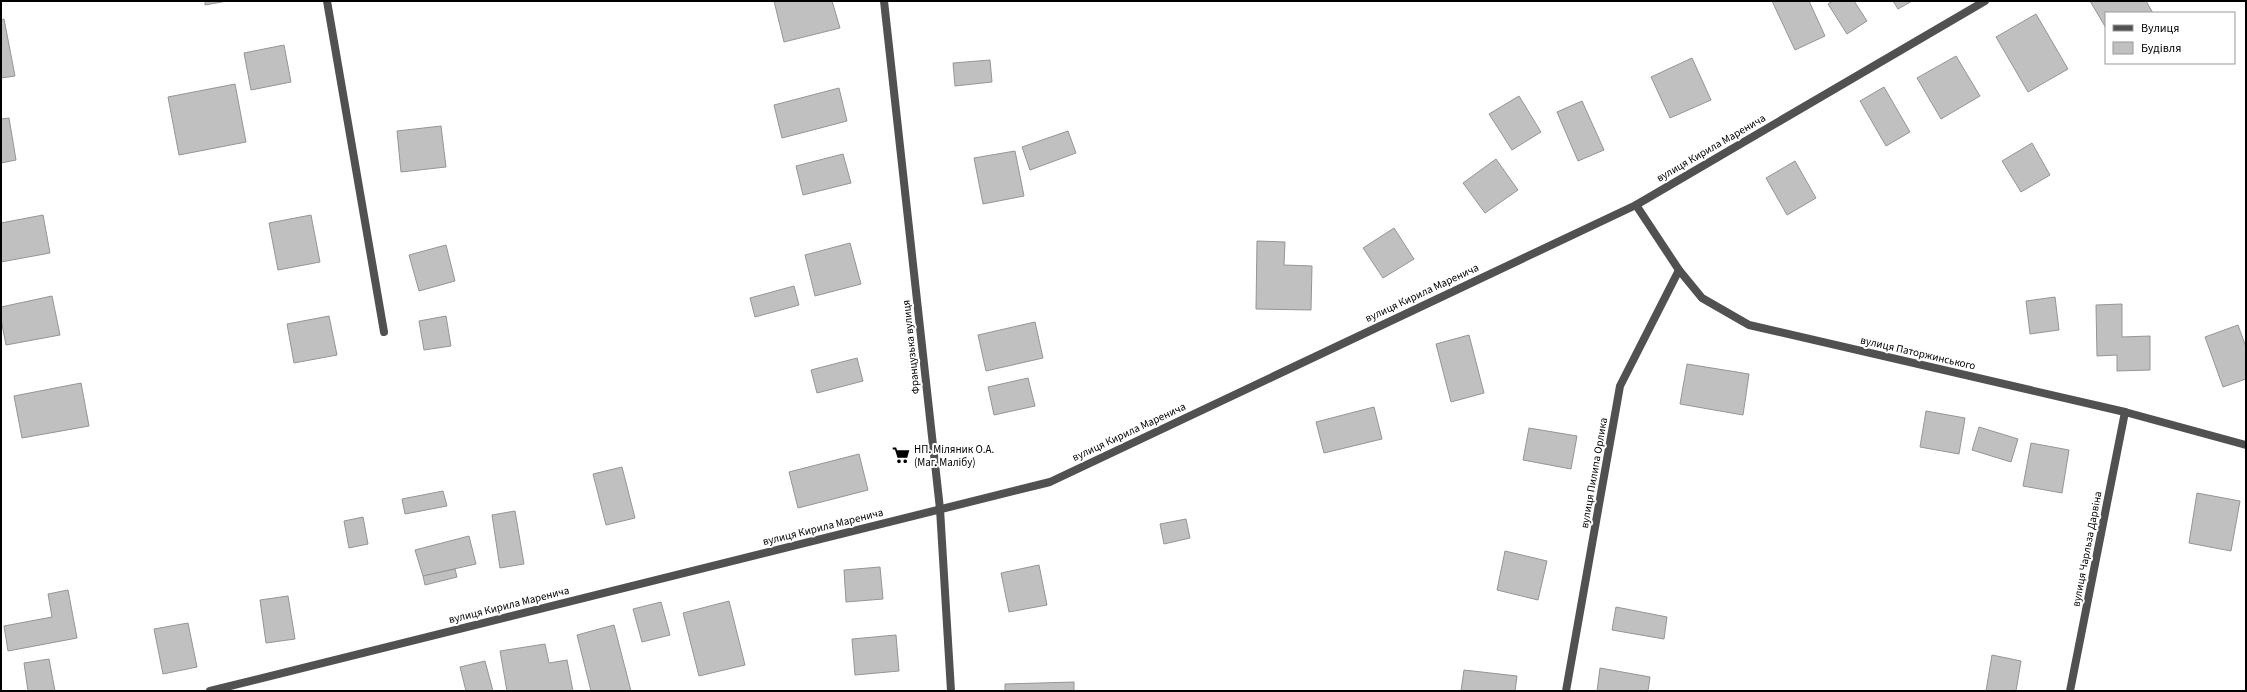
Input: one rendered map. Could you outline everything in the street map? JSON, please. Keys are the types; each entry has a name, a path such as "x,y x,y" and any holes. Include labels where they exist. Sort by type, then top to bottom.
{"street":[{"path":"327,1 384,332"},
{"name":"Французька вулиця","path":"884,1 940,509 951,691"},
{"name":"вулиця Кирила Маренича","path":"210,691 1050,482 1636,205 1985,1"},
{"name":"вулиця Паторжинського","path":"1636,205 1678,270 1702,298 1749,325 2125,412 2246,445"},
{"name":"вулиця Пилипа Орлика","path":"1566,691 1620,386 1678,270"},
{"name":"вулиця Чарльза Дарвіна","path":"2070,691 2125,412"}],"building":[{"path":"205,1 227,1 205,5"},
{"path":"774,1 832,1 840,28 784,42"},
{"path":"1772,1 1809,1 1825,36 1795,50"},
{"path":"1833,1 1854,1 1867,21 1847,34 1828,4"},
{"path":"1893,1 1912,1 1898,9"},
{"path":"2090,1 2146,1 2152,12 2105,12 2105,26"},
{"path":"2036,14 2068,69 2028,92 1996,37"},
{"path":"4,19 15,76 1,78 1,20"},
{"path":"284,45 291,82 251,90 244,53"},
{"path":"1956,56 1980,96 1941,119 1917,78"},
{"path":"1692,58 1711,100 1670,118 1651,77"},
{"path":"990,60 992,82 955,86 953,63"},
{"path":"235,84 246,142 179,155 168,97"},
{"path":"1884,87 1910,132 1886,146 1860,101"},
{"path":"839,88 847,121 782,138 774,105"},
{"path":"1519,96 1541,132 1512,150 1489,114"},
{"path":"1582,101 1604,150 1578,161 1557,112"},
{"path":"9,118 16,160 1,163 1,119"},
{"path":"441,126 446,167 401,172 397,131"},
{"path":"1068,131 1076,153 1030,170 1022,147"},
{"path":"2032,143 2050,175 2021,192 2002,161"},
{"path":"1015,151 1024,196 983,204 974,158"},
{"path":"843,154 851,183 803,195 796,166"},
{"path":"1496,159 1518,190 1485,213 1463,183"},
{"path":"1795,161 1816,198 1787,215 1766,178"},
{"path":"43,215 50,253 1,262 1,223"},
{"path":"311,215 320,262 278,270 269,223"},
{"path":"1394,228 1414,259 1383,278 1363,248"},
{"path":"1257,241 1285,242 1284,265 1312,266 1311,310 1256,309"},
{"path":"850,243 861,284 815,296 805,255"},
{"path":"446,245 455,281 419,291 409,255"},
{"path":"794,286 799,305 755,317 750,298"},
{"path":"52,296 60,335 6,345 1,319 1,307"},
{"path":"2055,297 2059,330 2030,334 2026,301"},
{"path":"2122,304 2122,337 2150,336 2150,370 2117,371 2117,355 2097,356 2096,305"},
{"path":"329,316 337,355 294,363 287,324"},
{"path":"446,316 451,346 424,350 419,321"},
{"path":"1035,322 1043,358 986,371 978,335"},
{"path":"2238,325 2246,347 2246,379 2223,387 2205,337"},
{"path":"1469,335 1484,393 1451,402 1436,344"},
{"path":"857,358 863,381 817,393 811,370"},
{"path":"1687,364 1749,374 1743,415 1680,404"},
{"path":"1028,378 1035,406 994,415 988,387"},
{"path":"81,383 89,426 22,438 14,396"},
{"path":"1374,407 1382,439 1324,453 1316,422"},
{"path":"1926,411 1965,418 1959,454 1920,447"},
{"path":"1979,427 2018,439 2011,462 1972,450"},
{"path":"1529,428 1577,436 1571,469 1523,460"},
{"path":"2031,443 2069,450 2062,493 2023,486"},
{"path":"859,454 868,490 798,508 789,472"},
{"path":"622,467 635,518 606,525 593,474"},
{"path":"443,491 447,506 405,514 402,499"},
{"path":"2197,493 2240,501 2231,551 2189,543"},
{"path":"515,511 524,564 500,568 492,515"},
{"path":"363,517 368,544 349,548 344,521"},
{"path":"1186,519 1190,538 1164,544 1160,524"},
{"path":"469,536 476,564 423,576 415,550"},
{"path":"1505,551 1547,561 1538,600 1497,590"},
{"path":"1039,565 1047,605 1009,612 1001,573"},
{"path":"880,567 883,599 846,602 844,570"},
{"path":"455,569 457,577 425,585 423,576"},
{"path":"68,590 77,638 8,651 4,626 52,617 48,594"},
{"path":"288,596 295,639 266,643 260,600"},
{"path":"729,601 745,665 699,676 683,613"},
{"path":"661,602 670,635 642,642 633,609"},
{"path":"1616,607 1667,617 1664,639 1612,630"},
{"path":"188,623 197,667 163,674 154,629"},
{"path":"614,625 631,691 591,691 577,635"},
{"path":"896,635 899,671 855,675 852,639"},
{"path":"545,644 549,663 567,660 573,691 507,691 500,651"},
{"path":"1992,655 2021,661 2016,691 1986,691"},
{"path":"49,659 55,691 28,691 24,663"},
{"path":"485,661 493,691 466,691 460,667"},
{"path":"1600,668 1650,677 1648,691 1597,691"},
{"path":"1464,670 1517,676 1515,691 1461,691"},
{"path":"1074,682 1074,691 1005,691 1005,684"}],"place":[{"name":"НП. Міляник О.А. (Маг. Малібу)","path":"901,455"}]}
